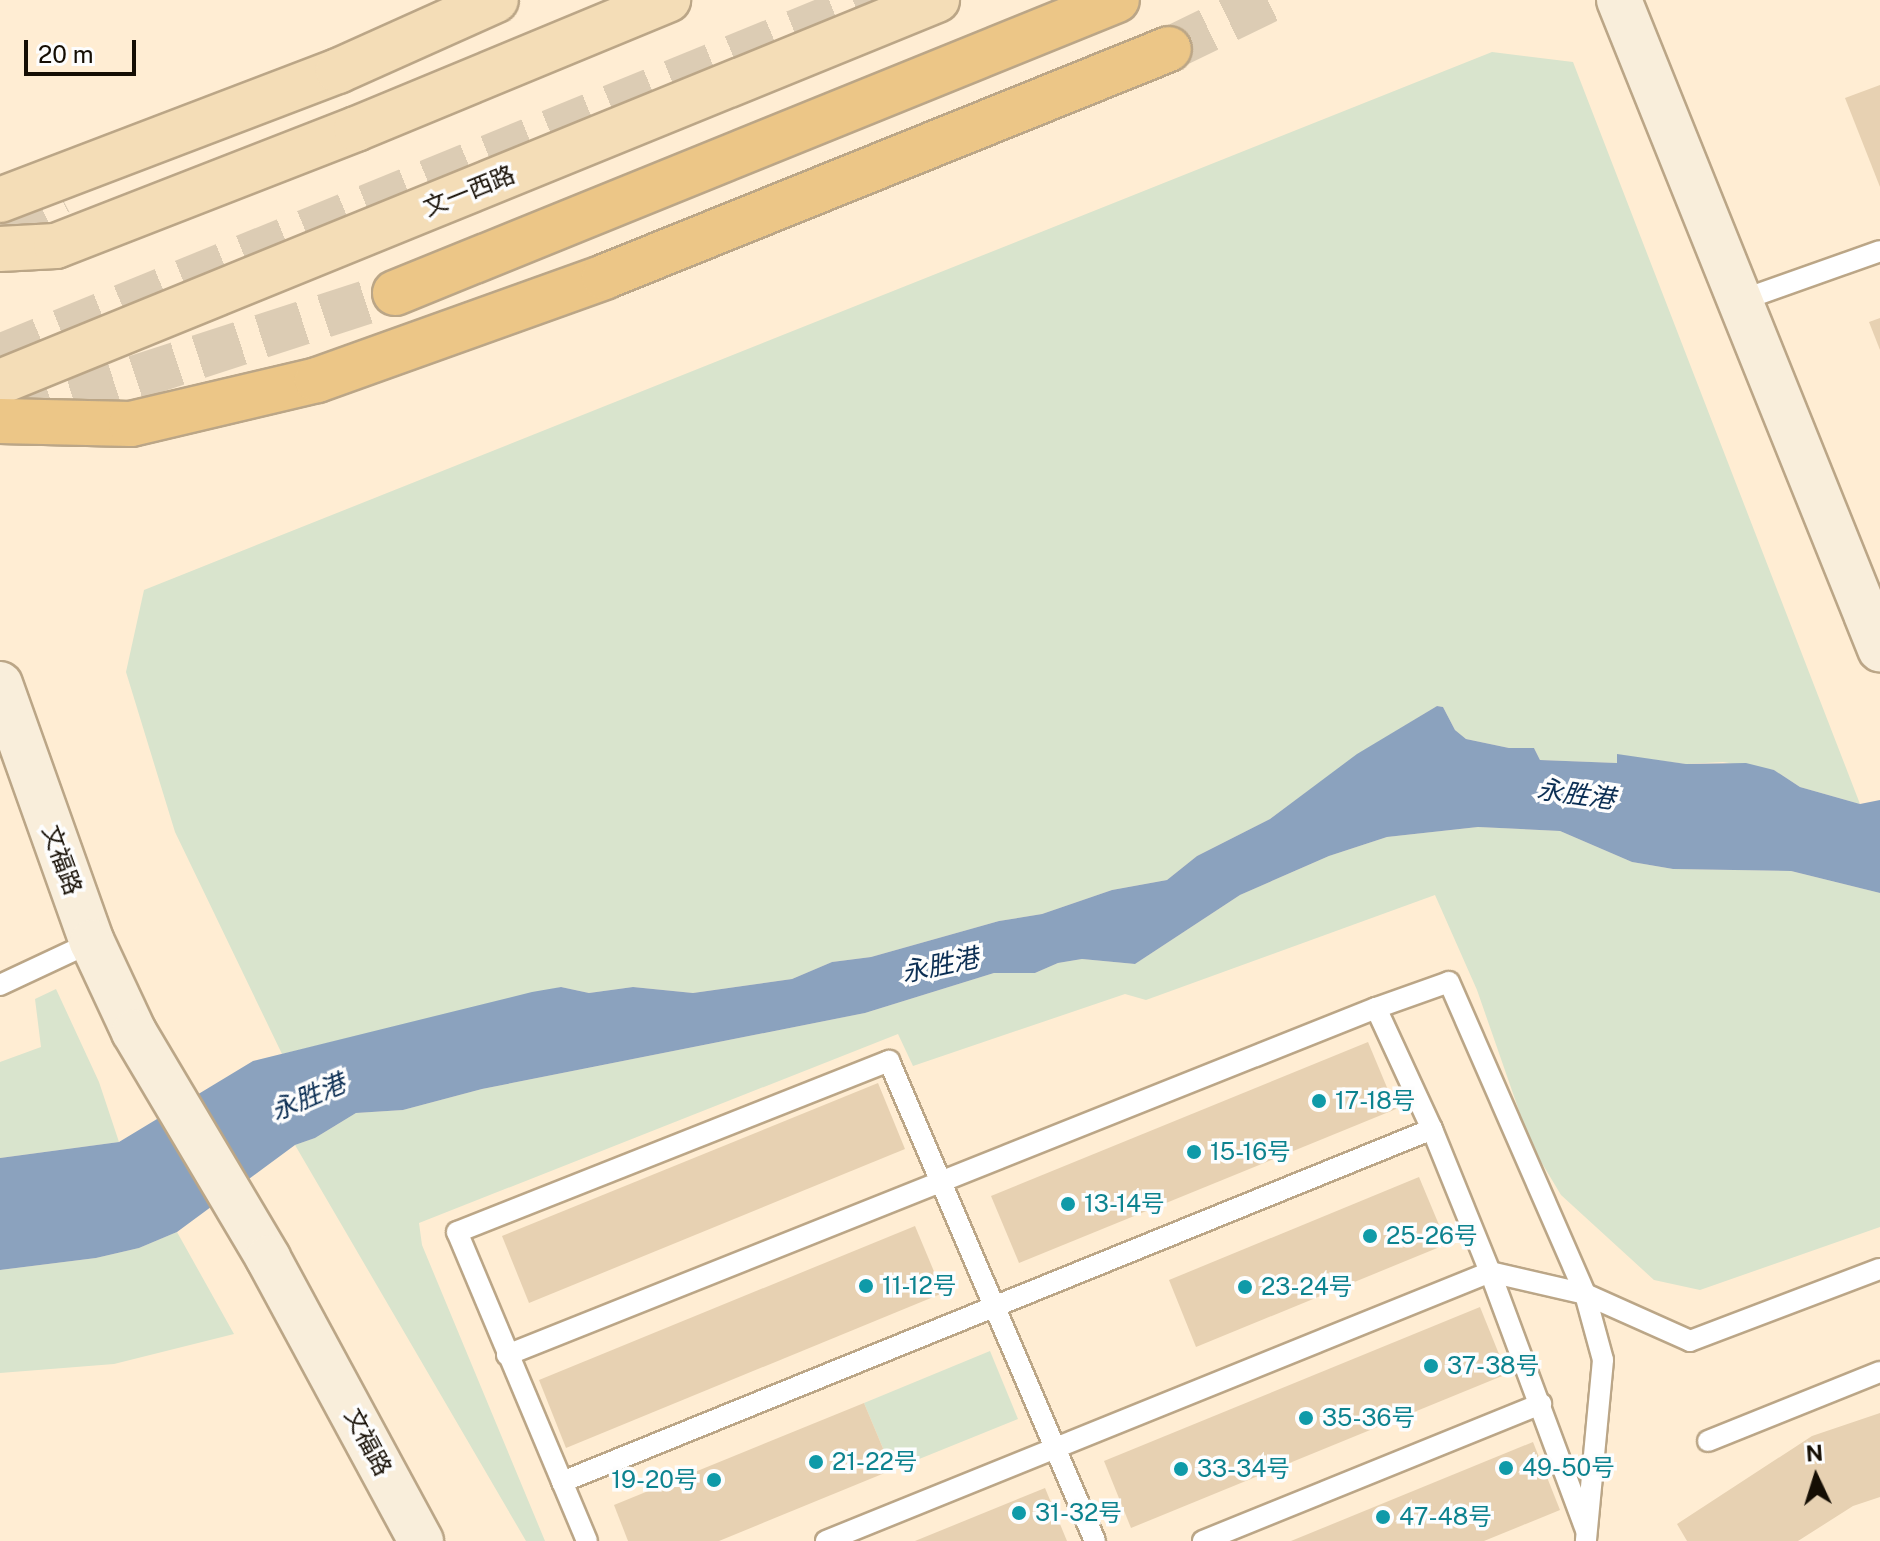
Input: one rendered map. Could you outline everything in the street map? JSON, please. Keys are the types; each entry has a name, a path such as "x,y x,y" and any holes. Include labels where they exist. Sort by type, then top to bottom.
{"highway":[{"path":"395,293 1117,0"},
{"path":"0,421 131,424 317,380 604,277 1169,49"}],"main road":[{"path":"0,200 338,71 496,0"},
{"path":"0,249 56,246 356,129 668,0"},
{"name":"文一西路","path":"0,382 937,0"}],"street":[{"path":"1619,0 1880,649"},
{"name":"文福路","path":"0,684 92,942 134,1032 268,1258 421,1541"}],"lane":[{"path":"1742,300 1880,251"},
{"path":"0,985 92,942"},
{"path":"507,1355 1376,1008 1449,982 1585,1294 1603,1360 1587,1538"},
{"path":"1376,1008 1432,1129 1490,1272 1541,1404 1587,1538"},
{"path":"587,1541 457,1232 889,1061 1095,1541"},
{"path":"562,1482 1432,1129"},
{"path":"826,1541 1490,1272 1585,1294 1690,1341 1880,1269"},
{"path":"1708,1441 1880,1372"},
{"path":"1203,1541 1541,1404"}],"green space":[{"path":"1492,52 1573,62 1860,804 1800,787 1774,770 1723,762 1686,764 1617,755 1617,763 1540,760 1534,748 1509,748 1466,739 1455,730 1443,707 1437,706 1358,754 1270,819 1197,856 1167,880 1112,890 1042,914 999,921 871,957 832,962 792,979 693,993 633,987 589,993 561,987 282,1054 175,832 126,672 144,590"},
{"path":"1478,827 1560,831 1632,862 1673,869 1791,871 1880,893 1880,1227 1700,1290 1654,1280 1561,1195 1531,1145 1477,990 1435,895 1146,1000 1125,994 913,1066 898,1034 419,1223 422,1245 545,1541 526,1541 295,1145 315,1138 356,1113 403,1110 482,1089 865,1013 994,973 1035,973 1058,963 1082,959 1135,964 1240,895 1329,856 1387,837"},
{"path":"56,989 99,1082 119,1142 0,1158 0,1062 41,1047 35,999"},
{"path":"177,1232 234,1334 114,1364 0,1373 0,1270 96,1258 139,1248"},
{"path":"990,1351 1018,1419 892,1470 864,1403"}],"water":[{"name":"永胜港","path":"1437,706 1443,707 1455,730 1466,739 1509,748 1534,748 1540,760 1617,763 1617,754 1686,764 1746,763 1774,770 1800,787 1860,804 1880,800 1880,893 1791,871 1673,869 1632,862 1560,831 1478,827 1387,837 1329,856 1240,895 1135,964 1082,959 1058,963 1035,973 994,973 865,1013 482,1089 403,1110 356,1113 315,1138 295,1145 177,1232 139,1248 96,1258 0,1270 0,1158 119,1142 253,1061 532,992 561,987 589,993 633,987 693,993 792,979 832,962 871,957 999,921 1042,914 1112,890 1167,880 1197,856 1270,819 1357,754"}],"building":[{"path":"1880,85 1880,187 1845,98"},
{"path":"1880,318 1880,350 1869,322"},
{"path":"1368,1042 1396,1109 1019,1263 991,1196"},
{"path":"878,1083 905,1149 529,1303 502,1236"},
{"path":"1419,1177 1447,1244 1196,1347 1169,1280"},
{"path":"915,1226 943,1293 566,1448 539,1380"},
{"path":"1480,1307 1507,1374 1131,1528 1104,1461"},
{"path":"864,1403 892,1470 719,1541 628,1541 614,1505"},
{"path":"1880,1413 1880,1497 1853,1506 1798,1541 1687,1541 1677,1524 1812,1436"},
{"name":"49-50号","path":"1533,1442 1560,1510 1484,1541 1291,1541"},
{"name":"31-32号","path":"1045,1488 1067,1541 915,1541"}],"tunnel":[{"path":"0,356 873,0"},
{"path":"1169,49 1270,0"},
{"path":"0,224 59,193"},
{"path":"10,418 395,293"}],"place":[{"name":"17-18号","path":"1319,1101"},
{"name":"15-16号","path":"1194,1152"},
{"name":"13-14号","path":"1068,1204"},
{"name":"25-26号","path":"1370,1236"},
{"name":"11-12号","path":"866,1286"},
{"name":"23-24号","path":"1245,1287"},
{"name":"37-38号","path":"1431,1366"},
{"name":"35-36号","path":"1306,1418"},
{"name":"21-22号","path":"816,1462"},
{"name":"49-50号","path":"1506,1468"},
{"name":"33-34号","path":"1181,1469"},
{"name":"19-20号","path":"714,1480"},
{"name":"31-32号","path":"1019,1513"},
{"name":"47-48号","path":"1383,1517"}]}
